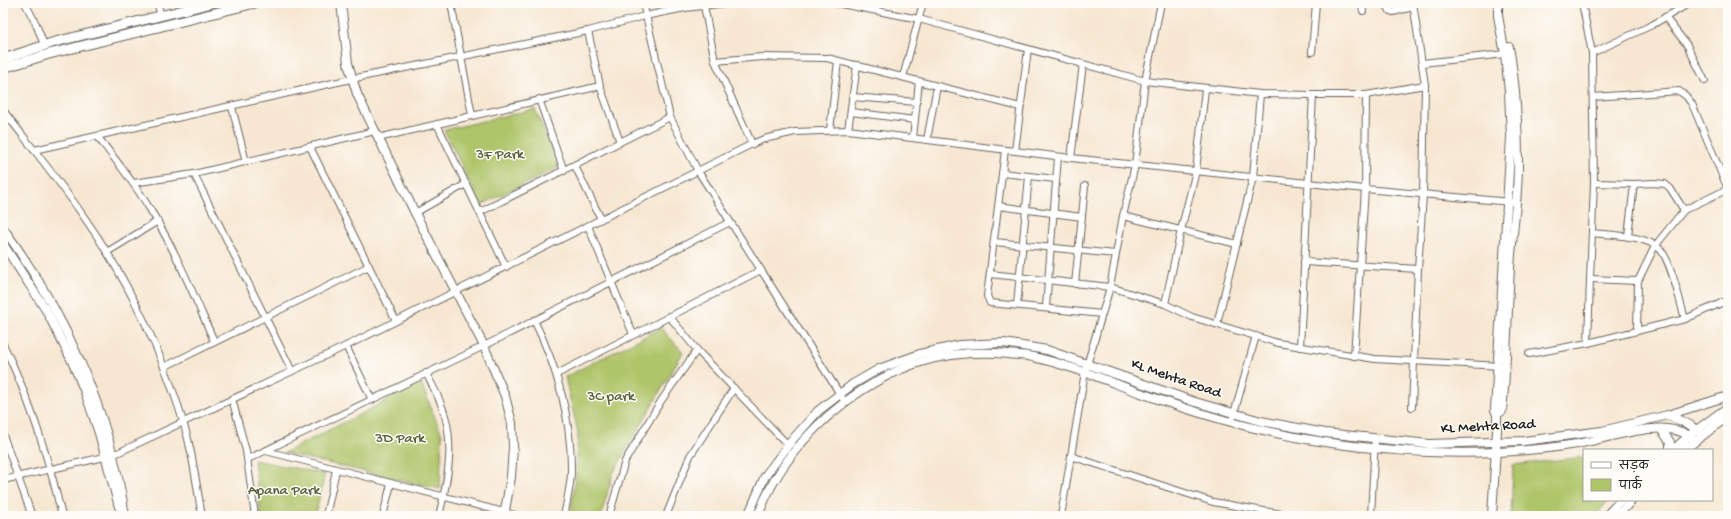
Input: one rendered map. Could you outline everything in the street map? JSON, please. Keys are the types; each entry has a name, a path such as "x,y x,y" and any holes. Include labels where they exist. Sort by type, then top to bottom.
{"main road":[{"path":"3,59 44,45 212,3"},
{"path":"3,68 49,54 256,3"}],"street":[{"path":"25,3 36,24 44,45"},
{"path":"157,3 161,15"},
{"path":"341,3 347,57 352,79 377,135 415,213 484,346 505,396 512,423 513,447 511,477 505,514"},
{"path":"451,3 472,115"},
{"path":"643,3 670,117 698,171 845,402"},
{"path":"34,150 352,79 462,58 588,31 645,16 727,3"},
{"path":"836,3 918,18 1145,81 1260,94 1313,95 1366,95 1425,85"},
{"path":"903,77 923,3"},
{"path":"1061,516 1086,368 1110,287 1123,216 1135,165 1145,81 1161,3"},
{"path":"1312,52 1316,3"},
{"path":"1361,3 1363,11"},
{"path":"1386,3 1390,11 1393,12 1413,5 1425,85 1423,195 1412,407"},
{"path":"1582,3 1592,53 1594,183 1588,343"},
{"path":"1592,53 1690,3"},
{"path":"704,6 715,61 752,144"},
{"path":"1492,516 1497,414 1502,411 1502,366 1510,267 1512,202 1512,137 1505,54 1506,43 1504,16 1499,7"},
{"path":"1665,17 1687,45 1705,81"},
{"path":"588,31 600,86 620,142"},
{"path":"1506,43 1514,72 1516,101 1518,166 1512,202"},
{"path":"1015,152 1028,49"},
{"path":"1422,63 1505,54"},
{"path":"715,61 762,57 827,58 1020,107"},
{"path":"830,130 838,61"},
{"path":"1071,158 1083,64"},
{"path":"848,130 857,65"},
{"path":"913,138 919,81"},
{"path":"134,183 194,174 310,147 437,124 600,86"},
{"path":"927,140 937,86"},
{"path":"1165,304 1181,230 1196,171 1204,88"},
{"path":"1592,98 1679,91 1686,96 1692,104 1728,189 1684,210 1656,246 1638,281 1637,331"},
{"path":"1217,324 1253,177 1260,94"},
{"path":"1300,347 1313,95"},
{"path":"1354,356 1365,189 1366,95"},
{"path":"852,97 917,102"},
{"path":"539,99 564,171"},
{"path":"232,107 246,162"},
{"path":"3,110 83,215 120,274 138,310 164,367 187,436 202,516"},
{"path":"851,112 915,120"},
{"path":"480,212 575,166 670,117"},
{"path":"437,124 506,267"},
{"path":"3,480 105,459 113,456 346,346 752,144 764,139 795,132 848,130 1058,157 1423,195 1512,202"},
{"path":"97,136 134,183 158,221 176,255 214,341"},
{"path":"310,147 396,321"},
{"path":"1005,150 987,296 990,302 1102,314"},
{"path":"1046,307 1058,157"},
{"path":"575,166 601,219"},
{"path":"1002,173 1056,179"},
{"path":"194,174 292,371"},
{"path":"1017,305 1029,176"},
{"path":"1594,183 1665,184 1670,188 1684,210"},
{"path":"415,213 466,184"},
{"path":"1628,236 1634,184"},
{"path":"1075,284 1085,186"},
{"path":"998,206 1082,217"},
{"path":"1123,216 1237,244"},
{"path":"107,252 158,221"},
{"path":"248,460 484,346 730,222"},
{"path":"588,226 633,334"},
{"path":"3,228 32,272 54,310 82,365 100,413 113,456 125,516"},
{"path":"1592,233 1628,236 1656,246 1660,250 1668,265 1685,319"},
{"path":"994,242 1116,254"},
{"path":"3,244 46,310 72,360 98,432 120,516"},
{"path":"1304,262 1418,269"},
{"path":"164,367 214,341 369,266"},
{"path":"557,374 761,270"},
{"path":"990,274 1110,287 1165,304 1192,317 1278,343 1300,347 1374,359 1502,366"},
{"path":"1590,279 1638,281"},
{"path":"1529,354 1588,343 1685,319 1728,300"},
{"path":"669,316 697,350 788,445"},
{"path":"534,320 557,374 570,445 570,486 564,516"},
{"path":"1233,418 1256,336"},
{"name":"KL Mehta Road","path":"748,516 765,476 788,445 818,411 853,384 879,369 920,354 960,344 1004,343 1047,350 1086,368"},
{"path":"3,344 37,425 51,470 62,516"},
{"path":"346,346 372,400"},
{"path":"609,516 625,461 661,401 697,350"},
{"name":"KL Mehta Road","path":"758,516 766,495 792,454 823,419 866,386 890,374 922,361 957,353 988,352 1032,357 1086,368 1195,402 1269,432 1322,442 1428,452 1496,452 1525,451 1577,444 1649,429 1667,428 1693,438"},
{"path":"426,374 441,404 448,430 449,458 444,497 439,516"},
{"path":"666,516 690,456 734,388"},
{"name":"KL Mehta Road","path":"1233,418 1261,421 1325,433 1429,444 1524,441 1602,431 1668,415 1728,396"},
{"path":"232,400 242,432 248,460 256,516"},
{"path":"1685,449 1699,432 1728,407"},
{"path":"1668,415 1682,420 1699,432"},
{"path":"1699,432 1728,416"},
{"path":"1661,429 1670,442 1672,449"},
{"path":"3,435 32,516"},
{"path":"1371,516 1375,438"},
{"path":"1674,449 1693,438"},
{"path":"266,451 505,514 519,516"},
{"path":"1071,456 1213,502 1293,516"},
{"path":"326,516 336,470"},
{"path":"383,516 391,484"},
{"path":"1606,516 1619,501"},
{"path":"1617,516 1631,501"}],"green space":[{"name":"3F Park","path":"535,109 559,167 481,205 444,130"},
{"name":"3C park","path":"661,328 683,352 613,473 601,516 570,516 576,476 578,433 565,377"},
{"name":"3D Park","path":"421,383 442,435 440,489 284,453"},
{"path":"1583,457 1583,501 1608,501 1595,516 1511,516 1513,465"},
{"name":"Apana Park","path":"254,460 325,474 315,516 261,516"}]}
